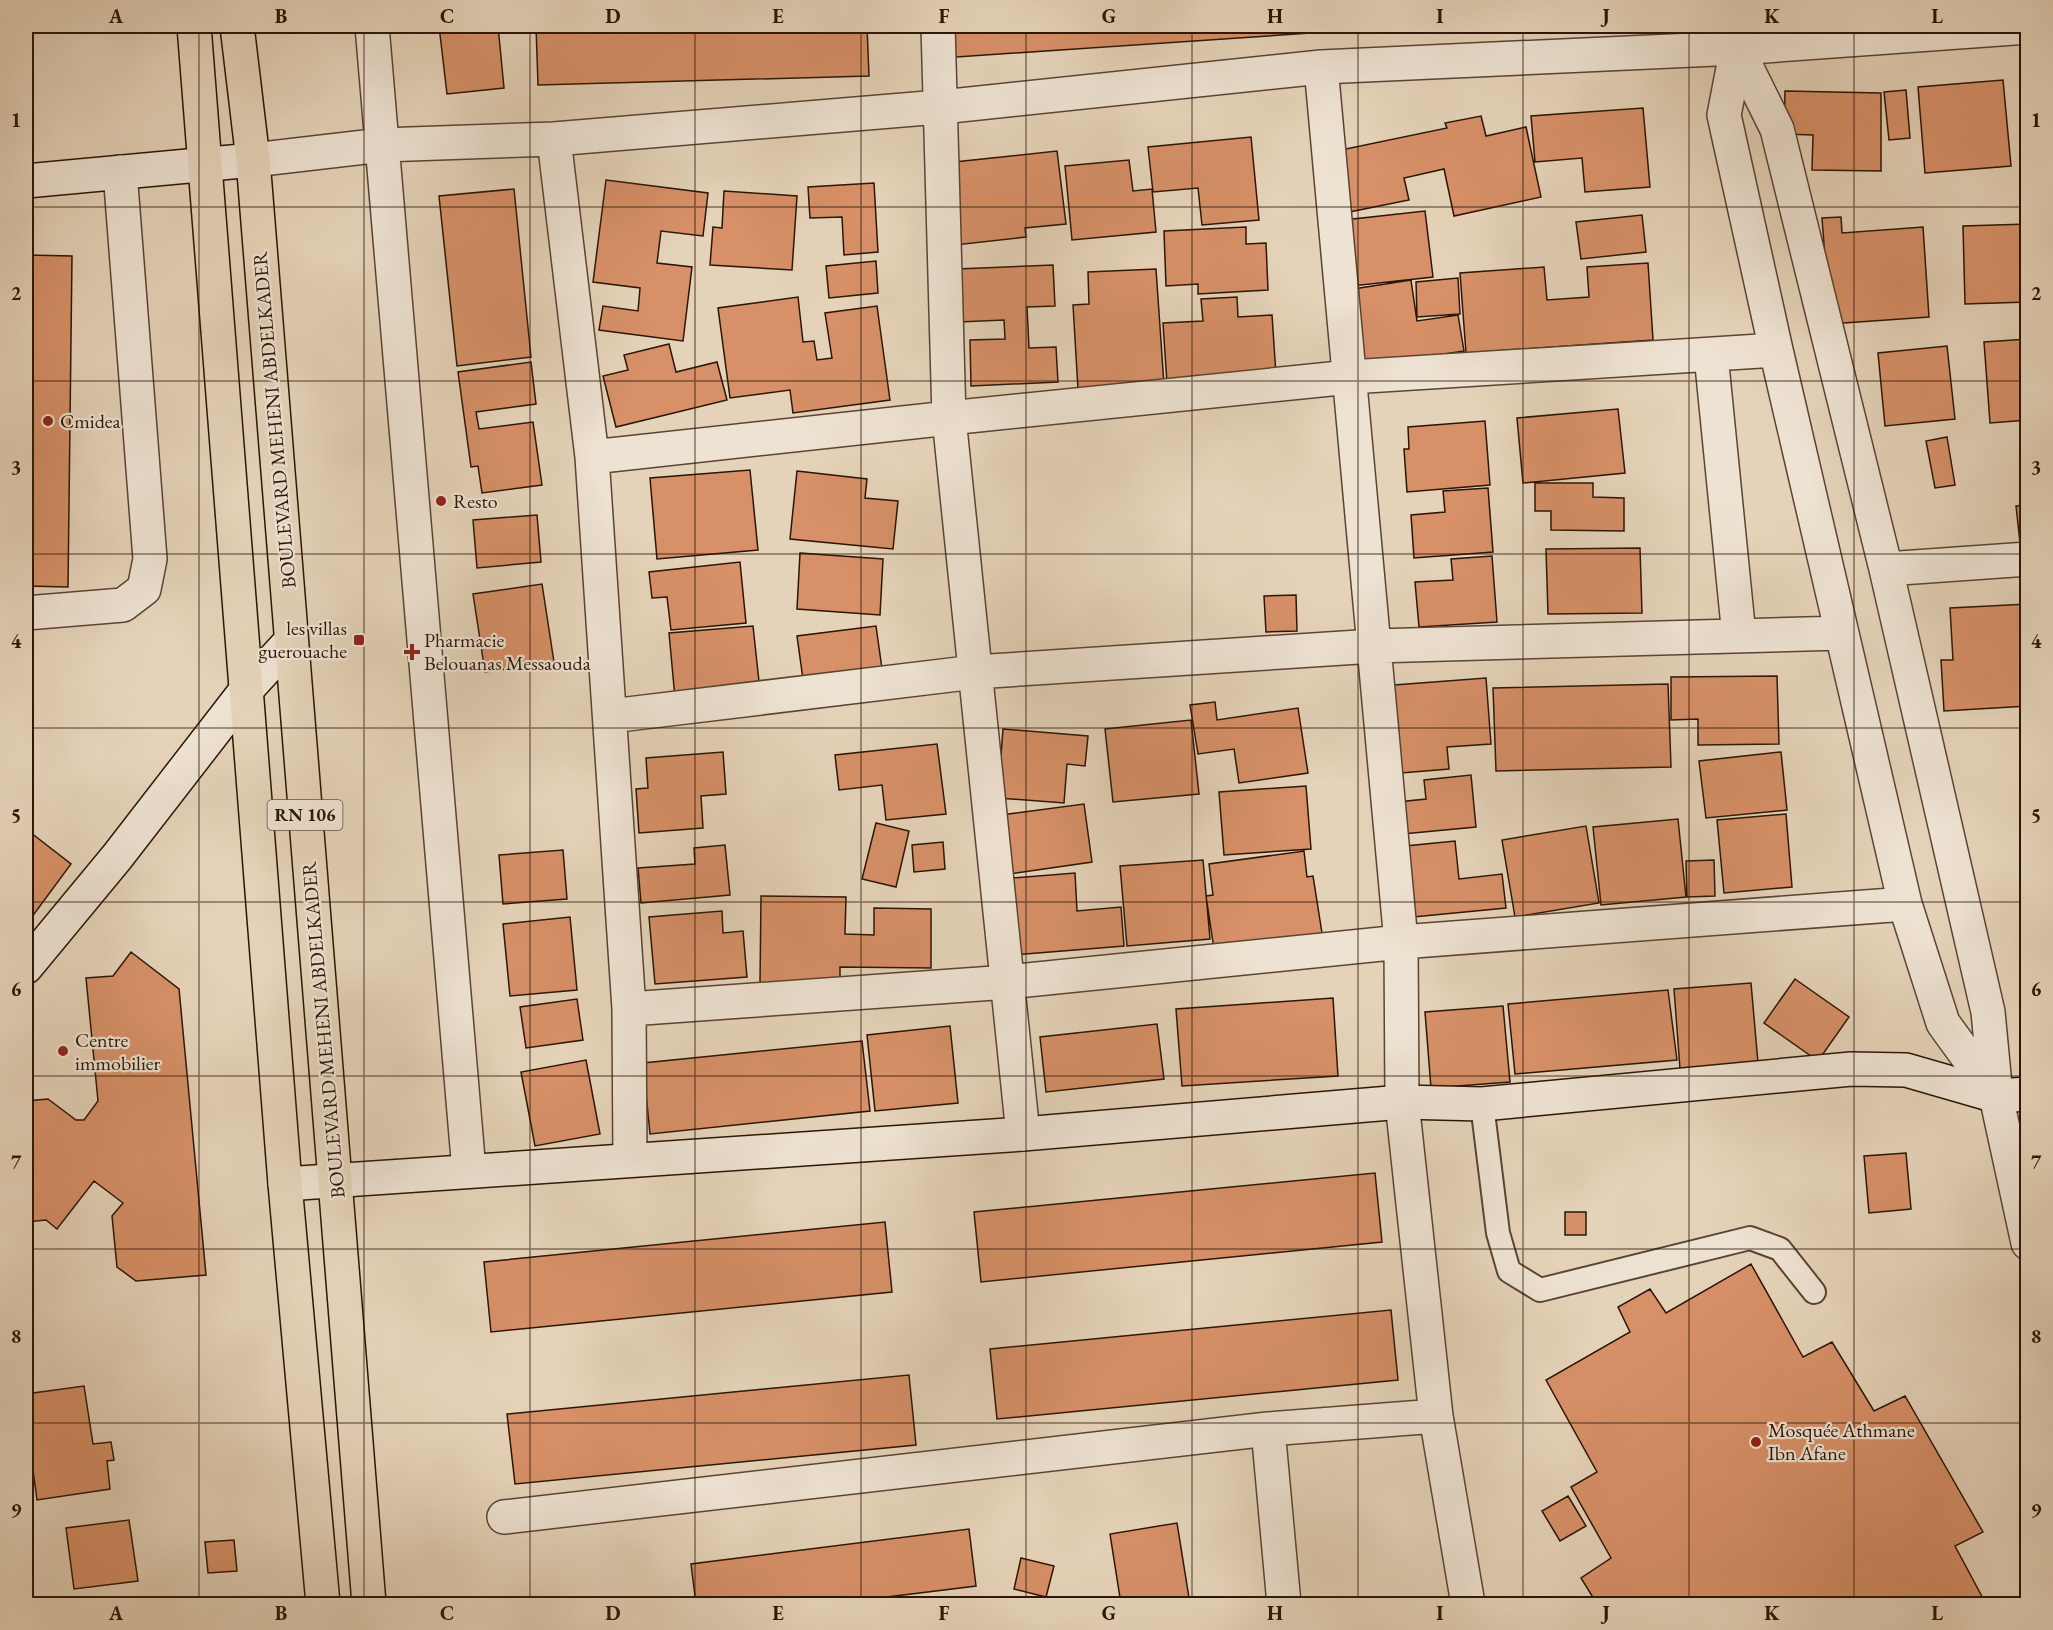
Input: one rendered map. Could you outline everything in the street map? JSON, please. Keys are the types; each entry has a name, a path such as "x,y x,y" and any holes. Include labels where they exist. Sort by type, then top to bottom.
{"main road":[{"name":"RN 106","path":"194,26 285,1184 322,1605"},
{"name":"BOULEVARD MEHENI ABDELKADER","path":"237,26 253,159 369,1605"}],"street":[{"path":"372,26 470,1171"},
{"path":"938,26 949,418 1023,1134"},
{"path":"26,181 382,146 554,139 940,107 1321,67 1630,39 1737,48 2028,27"},
{"path":"1737,48 1724,115 1776,350 1905,904 1943,1023 2012,1095"},
{"path":"1737,48 1777,129 1886,569 1988,1012 2012,1095 2028,1243"},
{"path":"1321,67 1401,942 1402,1102 1436,1416 1468,1605"},
{"path":"554,139 592,457 629,1009 630,1160"},
{"path":"26,613 123,605 144,589 150,559 120,172"},
{"path":"592,457 1350,377 1776,350"},
{"path":"1711,355 1739,636"},
{"path":"1886,569 2028,559"},
{"path":"611,717 975,672 1374,646 1842,633"},
{"path":"26,967 117,857 247,689 291,641"},
{"path":"629,1009 1008,982 1401,942 1905,904"},
{"path":"285,1184 1023,1134 1402,1102 1482,1104 1851,1069 1906,1070 2012,1095"},
{"path":"504,1517 1268,1429 1436,1416"},
{"path":"1268,1429 1284,1605"}],"lane":[{"path":"1482,1104 1498,1233 1509,1271 1540,1290 1750,1238 1780,1249 1814,1292"}],"building":[{"path":"439,26 498,26 504,88 447,94"},
{"path":"536,26 867,26 869,76 538,85"},
{"path":"940,26 1414,26 942,58"},
{"path":"2003,80 2011,166 1925,173 1918,87"},
{"path":"1906,90 1910,138 1889,140 1884,92"},
{"path":"1785,91 1881,93 1881,171 1812,170 1813,135 1784,134"},
{"path":"1643,108 1650,187 1585,192 1582,158 1535,162 1531,116"},
{"path":"1481,116 1486,136 1526,127 1541,197 1454,216 1444,169 1404,178 1409,200 1349,212 1336,151 1447,128 1445,123"},
{"path":"1251,137 1259,220 1202,225 1198,188 1153,192 1148,147"},
{"path":"1057,151 1066,224 1025,228 1026,237 955,245 945,163"},
{"path":"1129,160 1133,191 1152,189 1156,232 1072,240 1065,166"},
{"path":"606,180 708,193 703,236 661,231 657,263 692,267 683,341 599,330 603,306 638,311 640,288 593,282"},
{"path":"874,183 878,252 844,255 842,217 810,218 808,187"},
{"path":"514,189 531,357 457,366 439,196"},
{"path":"724,191 797,196 792,270 710,265 713,227 722,228"},
{"path":"1425,211 1433,277 1343,287 1335,221"},
{"path":"1642,215 1646,252 1581,259 1576,222"},
{"path":"1841,217 1842,233 1923,227 1929,317 1830,324 1822,218"},
{"path":"2028,224 2028,302 1965,304 1963,226"},
{"path":"1246,227 1246,244 1266,243 1268,290 1198,294 1198,284 1166,286 1164,231"},
{"name":"Cmidea","path":"26,255 72,256 68,587 26,586"},
{"path":"876,261 878,293 829,298 826,266"},
{"path":"1648,263 1653,340 1466,353 1460,273 1544,267 1547,300 1589,297 1587,267"},
{"path":"1053,265 1055,306 1027,307 1029,348 1056,347 1058,382 971,386 970,340 1005,339 1004,320 959,322 957,269"},
{"path":"1156,269 1164,385 1078,389 1073,305 1089,304 1088,272"},
{"path":"1458,278 1460,314 1417,317 1416,282"},
{"path":"1411,280 1417,321 1458,315 1464,351 1359,367 1347,290"},
{"path":"798,297 803,342 814,341 817,360 832,358 825,313 877,306 890,400 793,413 790,390 730,398 718,308"},
{"path":"1237,297 1238,317 1272,315 1276,375 1167,383 1163,323 1203,321 1201,299"},
{"path":"2028,339 2028,420 1990,423 1984,342"},
{"path":"669,344 676,372 717,362 727,400 616,427 603,376 628,370 624,355"},
{"path":"1947,346 1955,419 1885,426 1878,353"},
{"path":"531,362 536,404 476,412 479,429 533,422 542,485 482,493 478,466 471,467 458,372"},
{"path":"1618,409 1625,473 1523,483 1517,418"},
{"path":"1485,421 1490,485 1407,492 1404,449 1409,449 1408,427"},
{"path":"1947,437 1955,485 1935,488 1926,441"},
{"path":"750,470 758,550 657,559 650,478"},
{"path":"797,471 867,479 865,498 898,501 893,549 790,539"},
{"path":"1535,483 1593,483 1593,497 1624,498 1624,531 1551,530 1551,511 1535,511"},
{"path":"1488,488 1493,552 1414,558 1411,515 1445,512 1443,491"},
{"path":"2028,505 2028,542 2020,543 2016,506"},
{"path":"537,515 541,562 477,568 473,520"},
{"path":"1640,548 1642,613 1548,614 1546,549"},
{"path":"800,553 883,559 880,615 797,609"},
{"path":"1492,556 1497,622 1419,627 1415,582 1453,580 1451,559"},
{"path":"740,562 746,623 671,630 667,597 652,598 649,572"},
{"path":"542,584 554,662 485,672 473,594"},
{"path":"1296,595 1297,631 1266,632 1264,596"},
{"path":"2028,604 2028,706 1944,711 1941,660 1953,660 1950,608"},
{"path":"753,626 760,691 675,698 669,633"},
{"path":"876,626 884,683 805,694 797,636"},
{"path":"1777,676 1779,744 1698,745 1698,719 1671,720 1671,677"},
{"path":"1486,678 1491,744 1447,747 1449,769 1389,774 1381,686"},
{"path":"1668,684 1671,767 1496,771 1493,688"},
{"path":"1215,702 1217,720 1298,708 1308,773 1239,783 1234,749 1198,754 1190,705"},
{"path":"1191,720 1199,794 1113,802 1105,729"},
{"path":"1003,729 1088,736 1085,766 1067,764 1064,803 998,798"},
{"path":"937,744 946,814 886,820 882,785 839,790 835,755"},
{"path":"723,752 726,794 701,796 703,828 639,833 636,789 648,788 646,758"},
{"path":"1781,752 1787,810 1706,818 1699,761"},
{"path":"1471,775 1476,827 1392,835 1388,803 1426,799 1424,780"},
{"path":"1306,786 1311,849 1224,855 1219,792"},
{"path":"1084,804 1092,862 1009,874 1001,815"},
{"path":"1786,814 1792,887 1724,893 1717,820"},
{"path":"1678,819 1686,897 1601,905 1593,827"},
{"path":"876,823 909,831 896,887 862,879"},
{"path":"1586,826 1599,903 1515,917 1502,840"},
{"path":"26,829 71,864 26,925"},
{"path":"1455,841 1459,879 1502,874 1506,908 1403,918 1395,847"},
{"path":"943,842 945,869 914,872 912,845"},
{"path":"725,845 730,895 641,903 638,868 695,864 694,848"},
{"path":"563,850 567,899 503,904 499,855"},
{"path":"1304,851 1307,877 1313,876 1322,933 1214,949 1206,896 1213,895 1209,864"},
{"path":"1203,860 1210,939 1127,946 1120,866"},
{"path":"1714,860 1715,896 1687,897 1686,861"},
{"path":"1075,873 1077,911 1121,907 1124,946 1013,955 1012,878"},
{"path":"761,896 846,897 845,934 874,935 874,908 931,909 931,968 840,967 840,984 760,983"},
{"path":"722,911 723,933 743,931 747,977 655,984 649,917"},
{"path":"570,917 577,990 510,996 503,924"},
{"path":"131,952 179,989 206,1275 136,1281 117,1267 112,1216 123,1203 94,1181 57,1229 46,1220 26,1222 26,1101 48,1099 76,1120 84,1120 98,1101 86,978 113,976"},
{"path":"1795,979 1849,1017 1818,1061 1764,1023"},
{"path":"1751,983 1758,1063 1680,1069 1674,989"},
{"path":"1668,990 1677,1060 1515,1074 1508,1004"},
{"path":"1333,998 1338,1076 1182,1086 1176,1009"},
{"path":"577,999 583,1040 526,1048 520,1007"},
{"path":"1503,1006 1510,1082 1431,1088 1425,1012"},
{"path":"1157,1024 1164,1079 1046,1092 1040,1037"},
{"path":"950,1026 958,1103 875,1111 867,1035"},
{"path":"862,1041 870,1111 650,1134 643,1063"},
{"path":"586,1060 600,1134 535,1146 521,1072"},
{"path":"1906,1153 1911,1209 1869,1213 1864,1156"},
{"path":"1375,1173 1382,1242 981,1282 974,1212"},
{"path":"1565,1212 1586,1212 1586,1235 1565,1235"},
{"path":"885,1222 892,1292 491,1332 484,1262"},
{"name":"Mosquée Athmane Ibn Afane","path":"1751,1264 1803,1357 1832,1342 1874,1411 1905,1396 1983,1532 1955,1546 1986,1604 1597,1604 1581,1578 1611,1558 1571,1487 1597,1472 1546,1380 1630,1332 1618,1307 1650,1289 1666,1313"},
{"path":"1391,1310 1398,1380 997,1419 990,1349"},
{"path":"909,1375 916,1445 515,1484 507,1414"},
{"path":"84,1386 93,1444 111,1442 114,1460 107,1461 110,1489 37,1500 26,1418 26,1394"},
{"path":"1568,1496 1586,1526 1560,1541 1542,1511"},
{"path":"129,1520 138,1581 74,1589 66,1528"},
{"path":"1177,1523 1190,1604 1121,1604 1110,1534"},
{"path":"969,1529 976,1586 830,1604 696,1604 691,1564"},
{"path":"234,1540 237,1571 208,1573 205,1542"},
{"path":"1021,1558 1054,1566 1046,1597 1014,1589"}],"place":[{"name":"Cmidea","path":"48,421"},
{"name":"Resto","path":"441,501"},
{"name":"les villas guerouache","path":"359,640"},
{"name":"Pharmacie Belouanas Messaouda","path":"412,652"},
{"name":"Centre immobilier","path":"63,1051"},
{"name":"Mosquée Athmane Ibn Afane","path":"1756,1442"}]}
